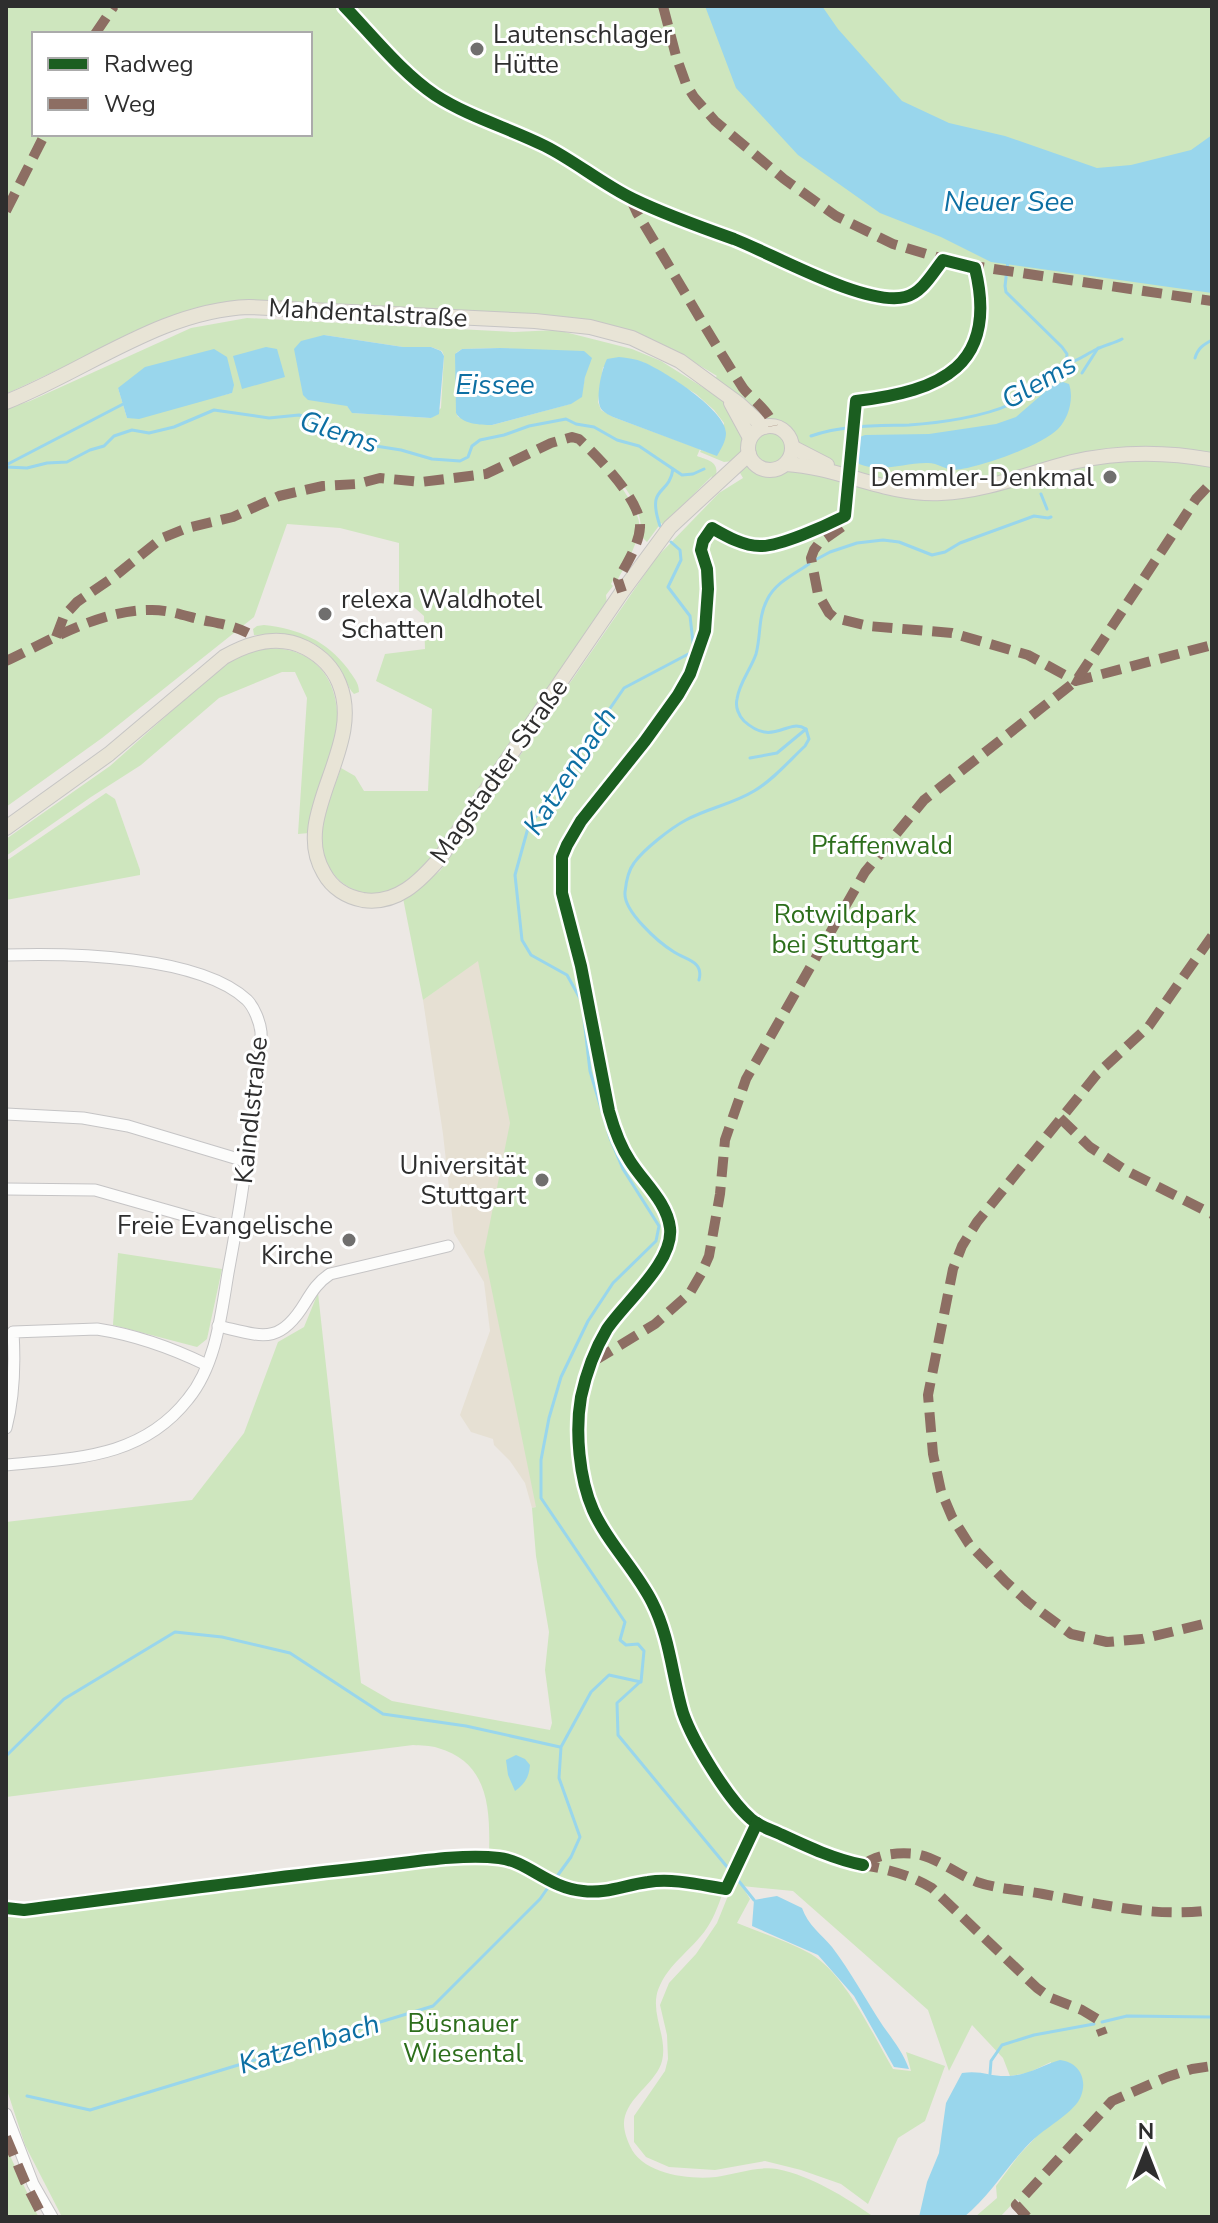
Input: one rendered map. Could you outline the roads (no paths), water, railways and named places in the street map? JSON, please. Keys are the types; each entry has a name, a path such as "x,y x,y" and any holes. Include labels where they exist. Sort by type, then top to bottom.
{"main road":[{"name":"Mahdentalstraße","path":"6,402 180,320 214,310 249,307 535,321 590,327 632,338 666,353 693,369 764,427"},
{"name":"Mahdentalstraße","path":"729,399 750,438"},
{"path":"786,464 792,447 784,431 773,426 754,433 750,438 749,454 758,467 773,470 786,464 803,466 895,490 943,493 979,488 1108,455 1160,453 1212,460"},
{"path":"792,447 860,480"},
{"name":"Magstadter Straße","path":"6,828 109,754 224,657 256,643 289,642 305,648 326,663 338,681 346,714 343,735 316,828 316,853 321,868 335,887 348,895 375,901 392,898 415,885 440,858 670,527 749,454"},
{"name":"Magstadter Straße","path":"728,475 758,467"}],"street":[{"name":"Kaindlstraße","path":"6,955 57,953 161,964 221,983 249,1002 261,1031 248,1162 218,1326 207,1365 189,1399 156,1430 131,1444 101,1455 6,1465"},
{"path":"6,1114 83,1118 128,1126 248,1162"},
{"path":"6,1189 95,1190 236,1230"},
{"path":"218,1326 255,1335 283,1331 296,1319 318,1283 330,1274 448,1246"},
{"path":"6,1428 13,1372 13,1332 109,1331 175,1350 207,1365"},
{"path":"6,2114 33,2184 52,2217"}],"water":[{"name":"Neuer See","path":"705,6 822,6 838,29 902,101 949,123 1005,136 1097,168 1131,165 1191,150 1212,135 1212,293 991,262 941,237 880,213 798,155 736,88"},
{"path":"324,335 403,347 431,347 441,351 444,356 439,414 431,418 352,413 347,406 308,400 303,395 294,349 301,341"},
{"path":"266,347 277,349 285,377 242,389 233,356"},
{"path":"214,349 227,357 234,385 232,393 139,419 127,418 118,388 145,367"},
{"name":"Eissee","path":"462,349 584,351 592,358 582,397 571,404 492,425 462,420 456,413 455,354"},
{"path":"619,357 652,366 692,392 716,413 726,433 717,456 613,417 602,410 599,392 603,370 607,359"},
{"path":"1054,384 1069,384 1071,401 1068,414 1058,429 1024,449 994,461 955,470 930,463 876,468 859,464 852,447 857,438 865,435 929,434 996,424 1016,417"},
{"path":"516,1755 530,1765 526,1780 515,1791 506,1760"},
{"path":"777,1896 802,1908 811,1924 832,1947 898,2046 909,2069 894,2067 854,1996 818,1955 752,1926 754,1900"},
{"path":"1060,2060 1072,2064 1080,2072 1083,2089 1078,2102 1026,2147 964,2217 919,2217 927,2182 939,2153 946,2103 962,2073 1016,2075"}],"waterway":[{"path":"1008,261 1006,292 1062,347 1067,354 1066,363"},
{"name":"Glems","path":"811,436 848,428 934,423 1000,409 1018,400 1065,364 1122,339"},
{"path":"1195,358 1201,347 1212,340"},
{"path":"1082,373 1098,348"},
{"path":"6,465 127,402"},
{"name":"Glems","path":"6,467 27,468 67,462 104,446 114,436 132,430 149,433 174,427 214,410 269,418 299,415 339,428 363,444 432,459 460,461 468,457 472,446 480,440 566,419 639,446 682,475 704,469"},
{"name":"Katzenbach","path":"660,526 656,513 657,497 671,478 673,469"},
{"path":"1041,494 1047,509"},
{"path":"817,559 857,543 883,540 899,542 932,555 1034,516 1051,517"},
{"name":"Katzenbach","path":"555,1879 571,1857 580,1837 559,1778 561,1747 591,1692 609,1675 641,1682 644,1651 638,1644 626,1645 620,1640 625,1622 541,1498 541,1460 561,1377 588,1321 613,1283 656,1241 659,1226 623,1169 610,1138 590,1071 582,1002 567,975 531,955 522,940 515,875 528,828 624,688 694,651 690,616 668,587 681,560 680,550 671,542"},
{"path":"699,980 699,969 693,962 667,947 635,917 626,900 628,877 638,857 666,833 694,816 754,791 805,746 809,739 806,729 799,726 772,732 754,729 741,717 737,702 740,687 756,654 762,613 770,594 809,564"},
{"path":"750,758 777,753 806,729"},
{"path":"6,1756 64,1699 175,1632 222,1637 290,1653 383,1714 466,1726 560,1747"},
{"path":"640,1682 617,1703 618,1735 728,1868"},
{"path":"738,1880 754,1900"},
{"name":"Katzenbach","path":"27,2096 90,2110 433,2006 547,1889"},
{"path":"1102,2022 1127,2016 1212,2017"},
{"path":"990,2074 991,2061 1002,2045 1034,2035 1094,2024"}],"place":[{"name":"Lautenschlager Hütte","path":"477,49"},
{"name":"Demmler-Denkmal","path":"1110,477"},
{"name":"relexa Waldhotel Schatten","path":"325,614"},
{"name":"Universität Stuttgart","path":"542,1180"},
{"name":"Freie Evangelische Kirche","path":"349,1240"}],"park label":[{"name":"Pfaffenwald","path":"882,845"},
{"name":"Rotwildpark bei Stuttgart","path":"845,929"},
{"name":"Büsnauer Wiesental","path":"463,2038"}]}
